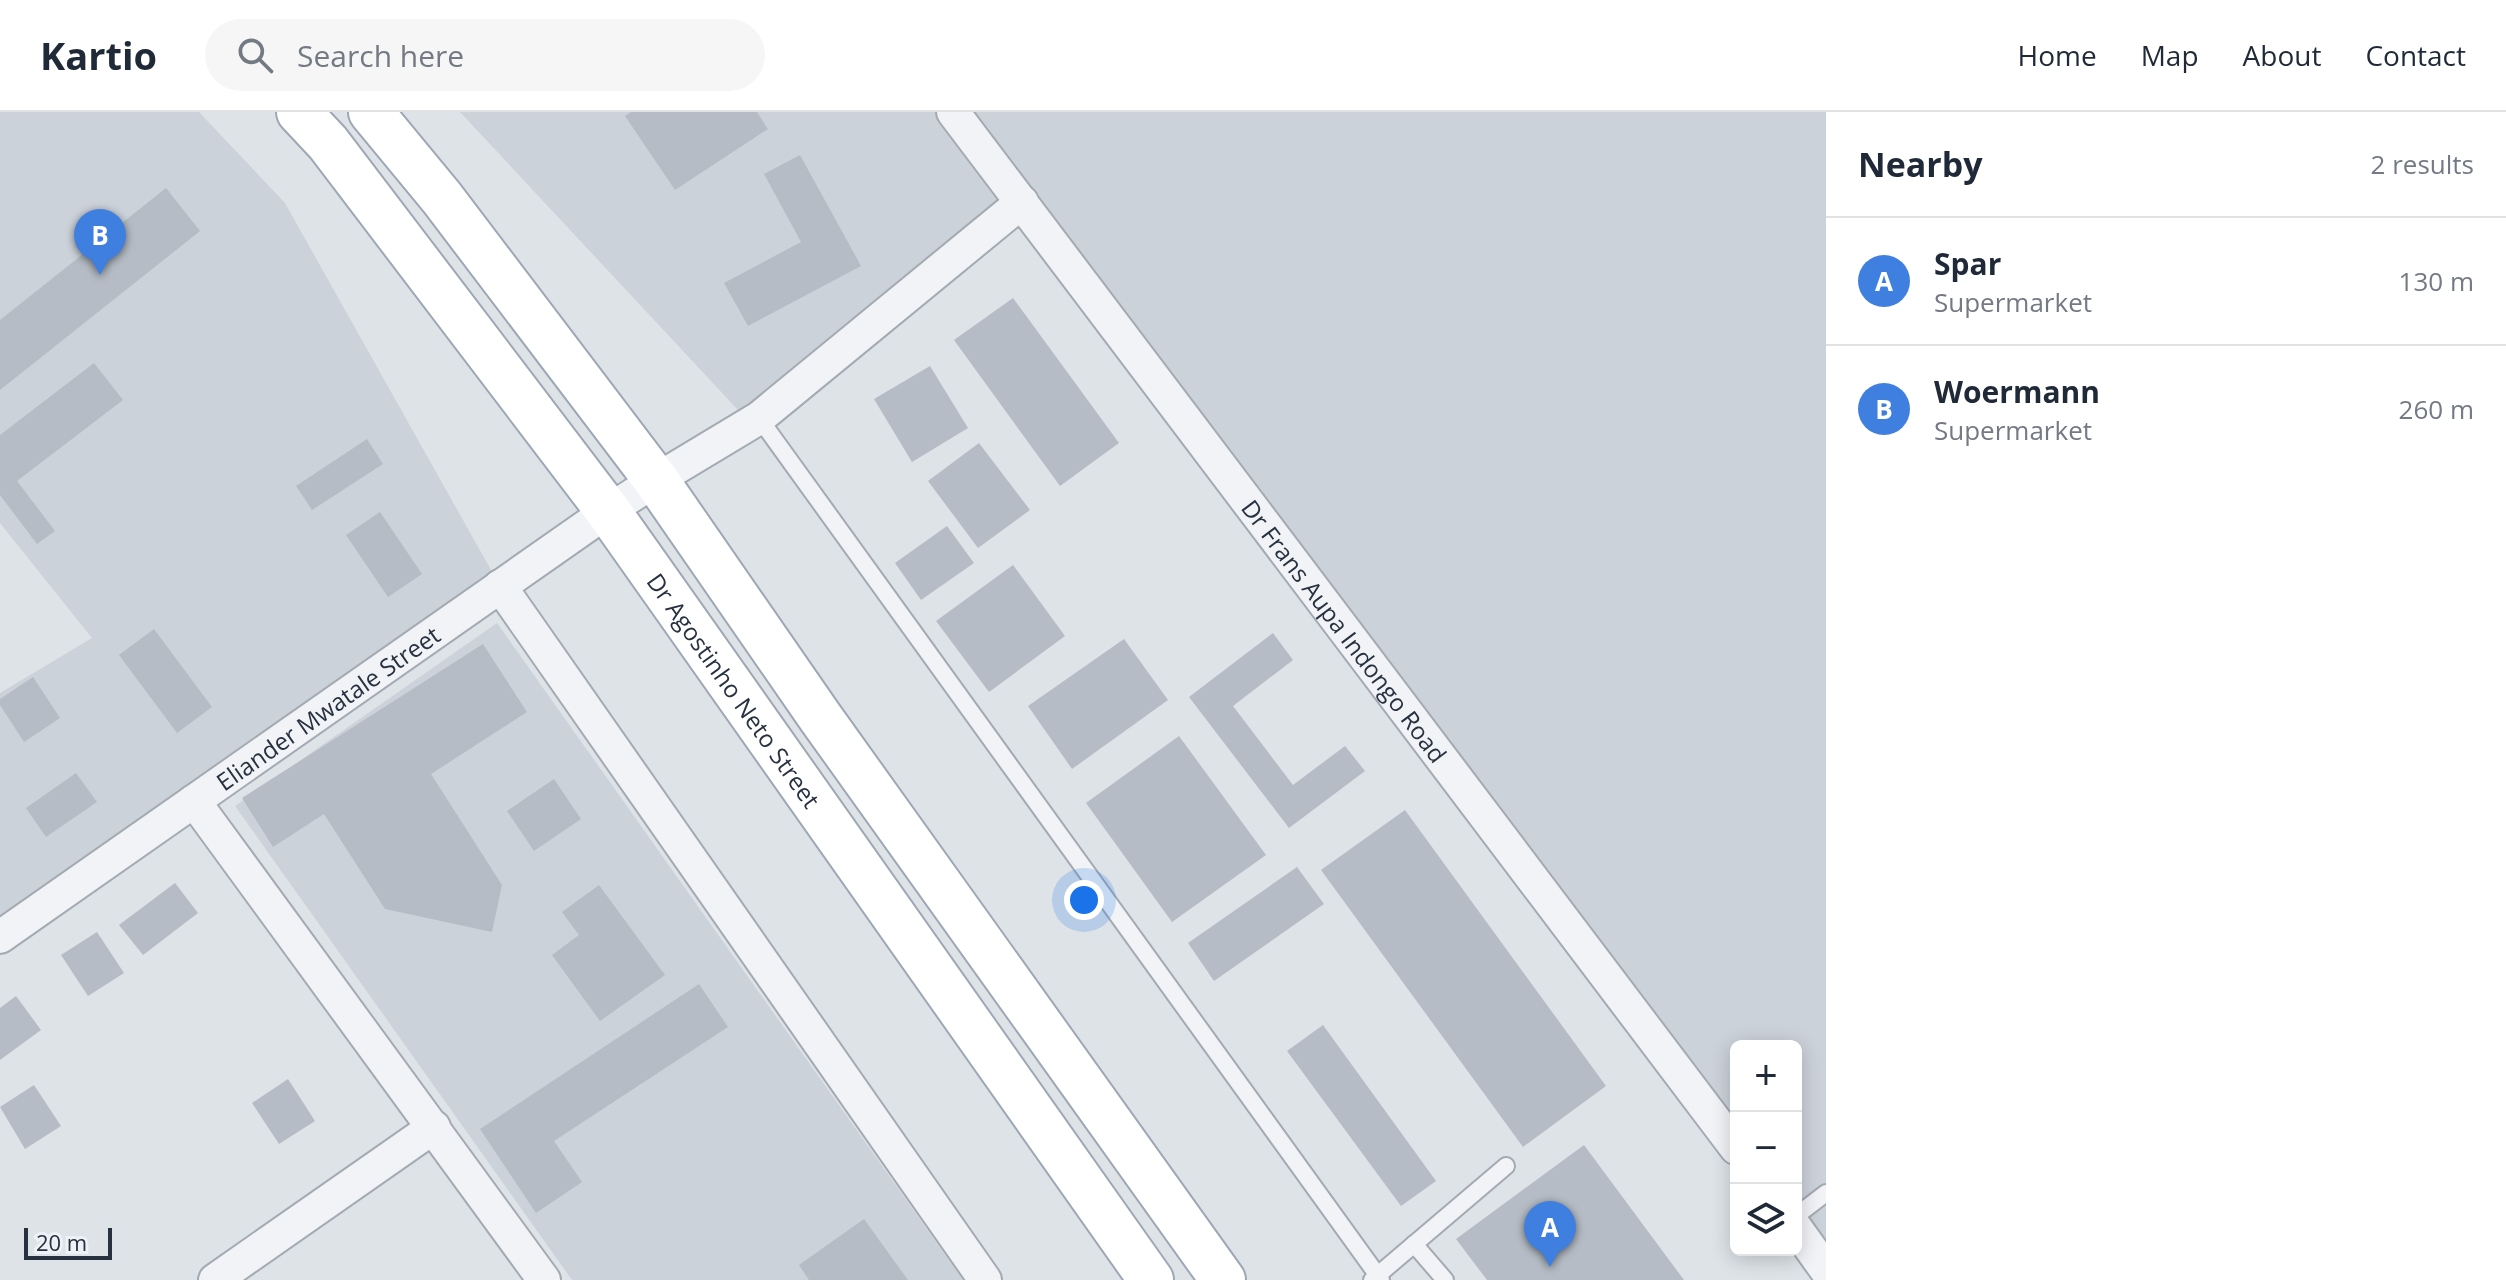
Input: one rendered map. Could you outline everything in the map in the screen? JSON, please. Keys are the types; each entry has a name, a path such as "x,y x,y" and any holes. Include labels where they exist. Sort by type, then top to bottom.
{"main road":[{"name":"Dr Agostinho Neto Street","path":"299,112 328,143 608,511 1151,1280"},
{"path":"371,112 442,198 656,480 829,729 1223,1280"}],"street":[{"name":"Dr Frans Aupa Indongo Road","path":"953,112 1730,1140"},
{"name":"Eliander Mwatale Street","path":"0,937 608,511 759,418 1022,202"},
{"path":"500,586 985,1280"},
{"path":"194,801 544,1280"},
{"path":"215,1280 434,1127"},
{"path":"1802,1236 1826,1270"}],"lane":[{"path":"759,418 1377,1278 1506,1166"},
{"path":"1802,1211 1826,1193"},
{"path":"1414,1244 1445,1280"}],"shaded area":[{"path":"0,112 199,112 285,203 500,586 0,937 0,693 92,638 0,523"},
{"path":"460,112 1826,112 1826,1270 1802,1236 1802,1040 1730,1040 1730,1140 1022,202 739,411"},
{"path":"497,623 963,1280 572,1280 235,806"}],"building":[{"path":"631,112 757,112 768,129 675,190 625,116"},
{"path":"800,155 861,266 748,326 724,283 801,242 764,174"},
{"path":"166,188 200,231 0,390 0,320"},
{"path":"1013,298 1119,443 1060,486 954,340"},
{"path":"94,363 123,400 17,481 55,531 37,544 0,495 0,435"},
{"path":"930,366 968,428 912,462 874,399"},
{"path":"367,439 383,464 312,510 296,486"},
{"path":"979,443 1030,510 978,548 928,481"},
{"path":"380,512 422,574 388,597 346,535"},
{"path":"947,526 974,563 921,600 895,563"},
{"path":"1013,565 1065,636 989,692 936,621"},
{"path":"154,629 212,707 177,733 119,655"},
{"path":"1273,633 1293,660 1233,706 1293,785 1345,746 1365,771 1289,828 1189,697"},
{"path":"1124,639 1168,700 1072,769 1028,706"},
{"path":"483,644 527,712 431,774 502,885 492,932 385,909 324,814 273,847 242,798"},
{"path":"33,677 60,718 24,742 0,705 0,699"},
{"path":"1179,736 1266,855 1172,922 1086,803"},
{"path":"76,773 97,802 46,837 26,808"},
{"path":"554,779 581,819 534,851 507,811"},
{"path":"1405,810 1606,1086 1523,1147 1321,870"},
{"path":"1297,867 1324,904 1214,981 1188,943"},
{"path":"175,883 198,913 143,955 119,925"},
{"path":"599,885 665,975 600,1021 552,955 579,935 562,912"},
{"path":"97,932 124,973 88,996 61,955"},
{"path":"699,984 728,1027 554,1141 582,1182 536,1213 480,1129"},
{"path":"16,996 41,1030 0,1060 0,1008"},
{"path":"1323,1025 1436,1181 1401,1206 1287,1051"},
{"path":"288,1079 315,1121 279,1144 252,1103"},
{"path":"34,1085 61,1126 25,1149 0,1107"},
{"path":"1584,1145 1684,1280 1487,1280 1456,1239"},
{"path":"864,1219 908,1280 809,1280 799,1265"}],"place":[{"name":"Woermann","path":"100,275"},
{"name":"Spar","path":"1550,1267"}]}
